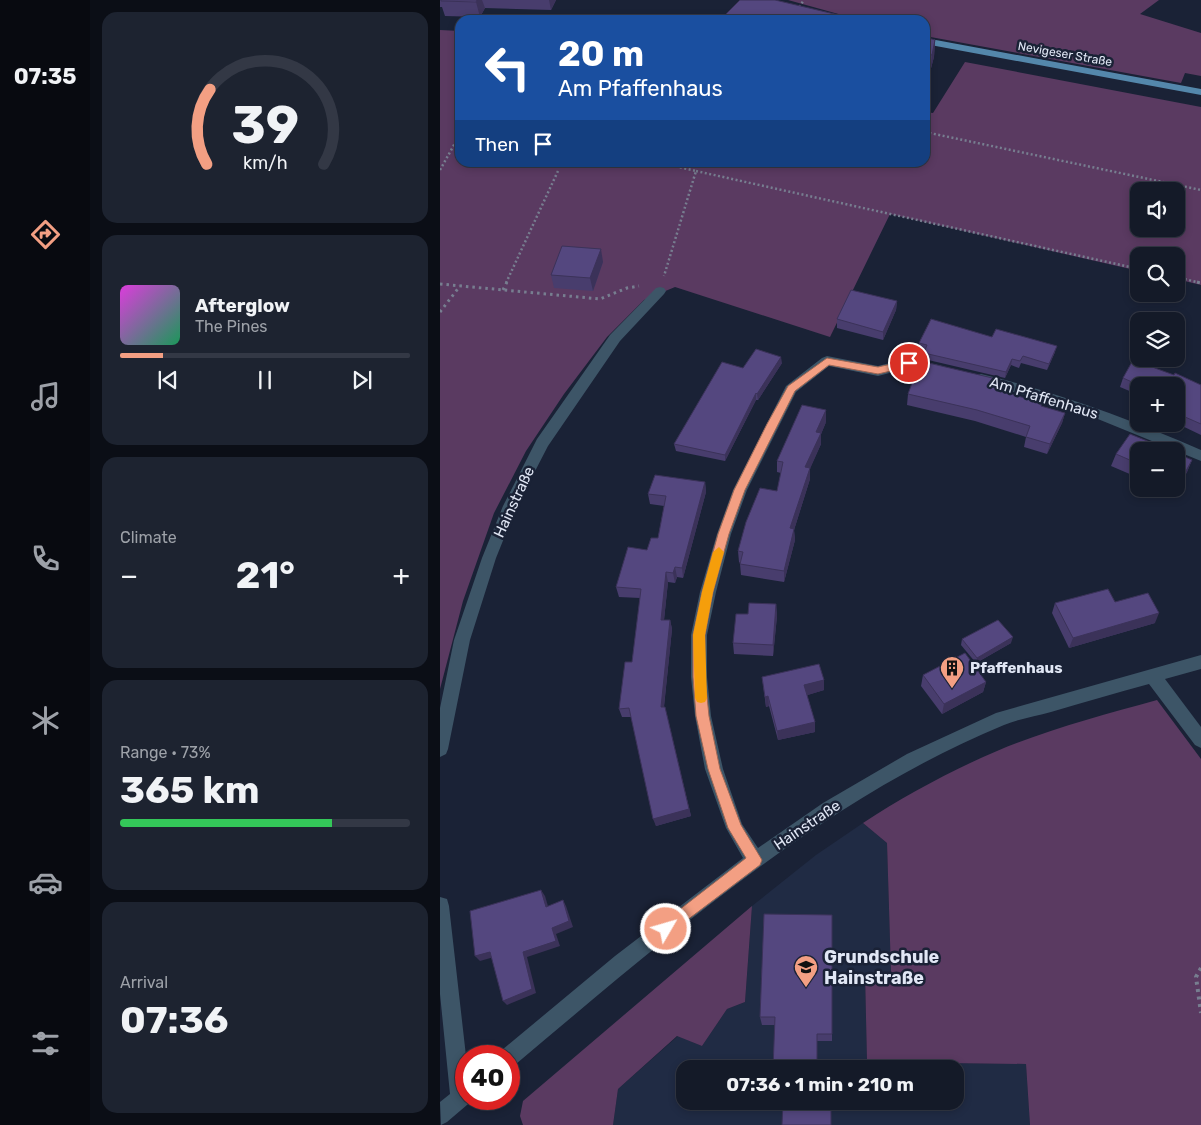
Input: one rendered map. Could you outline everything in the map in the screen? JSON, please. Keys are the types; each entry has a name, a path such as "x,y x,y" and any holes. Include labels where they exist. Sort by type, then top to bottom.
{"main road":[{"name":"Nevigeser Straße","path":"930,42 1201,92"}],"street":[{"name":"Hainstraße","path":"440,749 462,640 489,558 510,506 542,443 616,338 660,291"},
{"path":"755,860 735,828 714,769 703,716 699,677 699,635 708,592 724,534 740,490 791,388 827,361 878,371 909,363 946,371"},
{"name":"Am Pfaffenhaus","path":"964,375 1048,397 1101,414 1201,456"},
{"name":"Hainstraße","path":"520,1048 622,963 755,860 829,809 913,760 1002,718 1201,662"},
{"path":"1152,675 1201,740"},
{"path":"440,906 458,1045"},
{"path":"440,1114 455,1103"}],"path":[{"path":"799,8 804,0"},
{"path":"930,133 1201,190"},
{"path":"440,170 455,143"},
{"path":"679,167 1130,267"},
{"path":"503,290 558,171"},
{"path":"440,284 600,299 626,288 640,286 660,291 696,171"},
{"path":"1185,279 1201,283"},
{"path":"440,312 460,286"},
{"path":"1201,968 1196,977 1201,1013"}],"shaded area":[{"path":"788,0 1159,0 1140,14 1201,33 1201,76 1185,73 1181,83 930,37 930,15 842,15"},
{"path":"440,30 455,31 455,167 930,167 930,113 933,113 965,62 1201,107 1201,285 1185,281 1185,247 1130,247 1130,269 890,214 830,337 675,287 644,300 607,337 564,394 526,451 494,513 463,601 440,689"},
{"path":"1157,700 1201,759 1201,1125 1030,1125 1026,1064 964,1063 964,1060 867,1060 865,973 891,973 887,843 863,823 928,784 963,766 1017,743 1096,717"},
{"name":"Grundschule Hainstraße","path":"863,823 887,843 891,973 865,974 867,1060 676,1060 676,1110 964,1110 964,1063 1026,1064 1030,1125 613,1125 618,1089 678,1036 702,1046 727,1009 745,1002 752,906 816,855"},
{"path":"752,906 745,1002 727,1009 702,1046 677,1036 618,1089 613,1125 523,1125 520,1116 523,1101"}],"building":[{"path":"441,0 477,0 476,2"},
{"path":"740,0 775,0 839,15 725,15"},
{"path":"930,38 935,40 932,55 930,55"},
{"path":"562,246 601,249 590,278 551,275"},
{"path":"851,290 897,301 883,332 837,319"},
{"path":"931,319 992,337 996,329 1057,346 1049,364 1023,356 1020,361 1012,359 1006,372 924,353 927,345 919,343"},
{"path":"756,349 781,357 756,393 725,455 674,444 722,362 743,368"},
{"path":"920,361 1001,380 997,390 1042,403 1041,406 1065,413 1050,444 1026,437 1030,426 977,410 908,394"},
{"path":"1130,365 1130,367 1152,367 1184,377 1130,377 1130,381 1123,378"},
{"path":"1185,378 1201,385 1201,424 1185,417"},
{"path":"802,405 826,410 816,432 821,433 805,467 810,468 790,528 794,529 784,571 740,564 743,552 738,551 746,522 760,488 777,491 783,462 777,461"},
{"path":"1130,434 1150,442 1130,442 1130,460 1116,454"},
{"path":"1185,457 1192,460 1185,473"},
{"path":"655,475 705,482 682,568 675,567 673,573 666,572 661,620 670,620 661,707 665,707 689,809 653,819 629,708 619,709 625,662 632,662 641,589 616,587 628,547 647,550 651,538 658,538 666,496 648,494"},
{"path":"1108,589 1115,602 1148,593 1159,613 1073,638 1055,603"},
{"path":"749,603 776,604 773,645 733,643 736,614 748,614"},
{"path":"998,620 1013,637 977,658 962,639"},
{"name":"Pfaffenhaus","path":"965,653 986,682 944,704 923,675"},
{"path":"819,664 824,680 804,685 815,722 777,731 768,696 765,697 762,677"},
{"path":"541,890 546,907 563,900 569,921 552,928 556,941 523,952 532,989 503,1001 490,952 475,956 470,911"},
{"path":"764,914 832,915 832,1034 817,1034 817,1060 773,1060 775,1017 760,1017"},
{"path":"783,1110 831,1110 831,1125 782,1125"}],"slow traffic":[{"path":"701,698 699,635 719,552"}],"place":[{"name":"Pfaffenhaus","path":"952,689"},
{"name":"Grundschule Hainstraße","path":"806,988"}],"route":[{"path":"666,929 755,860 735,828 714,769 703,716 699,677 699,635 708,592 724,534 740,490 791,388 827,361 878,371 909,363"}]}
